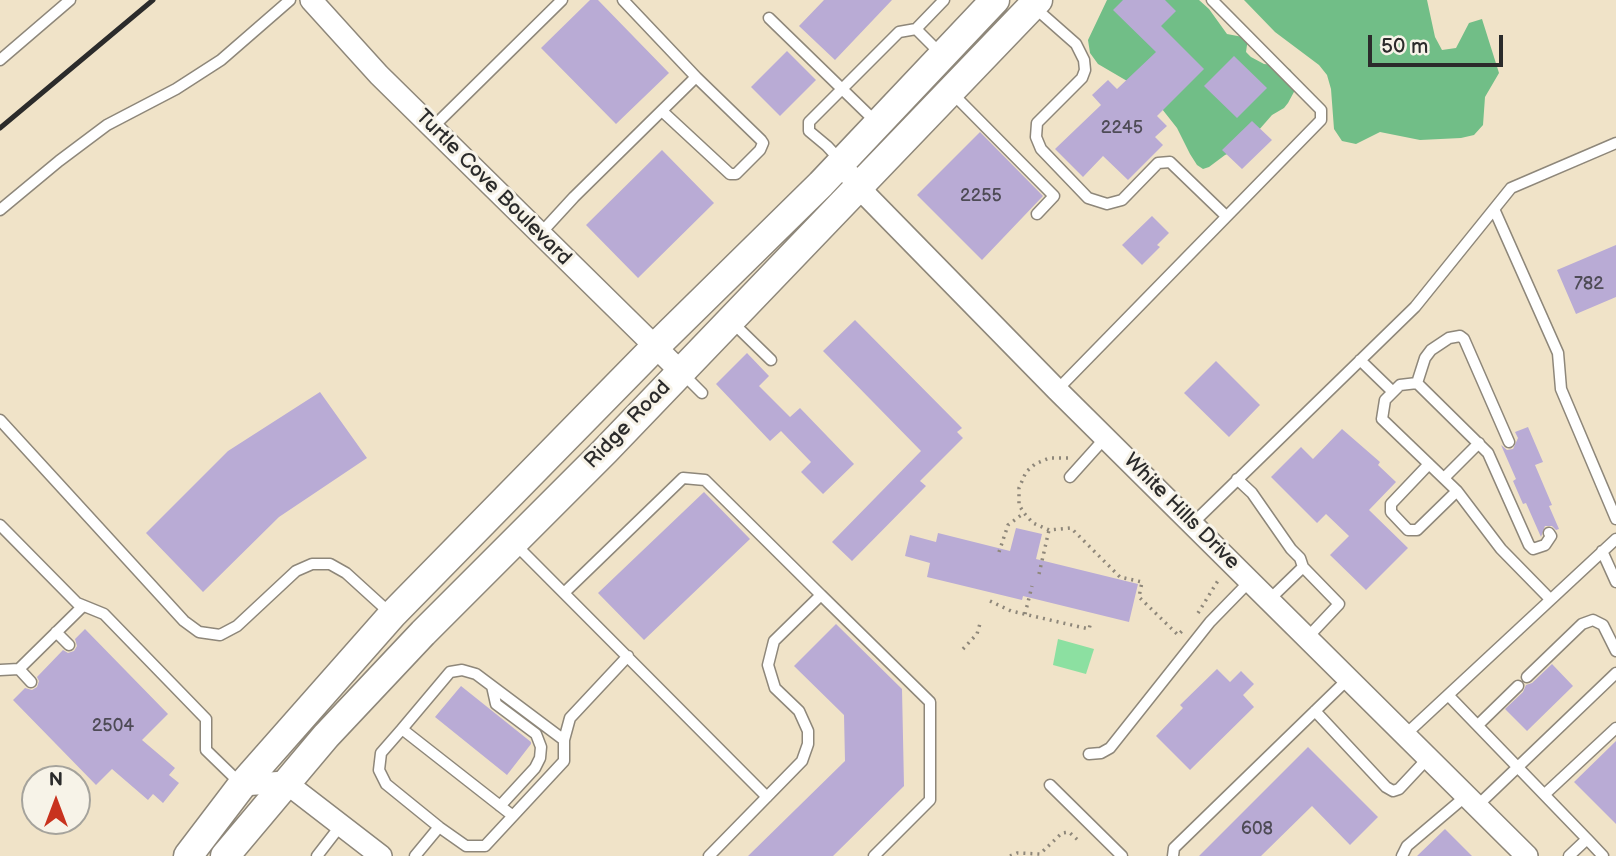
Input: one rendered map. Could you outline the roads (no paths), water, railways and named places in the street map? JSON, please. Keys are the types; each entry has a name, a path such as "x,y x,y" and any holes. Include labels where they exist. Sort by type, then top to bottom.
{"main road":[{"name":"Ridge Road","path":"188,856 242,785 392,615 655,347 842,162 995,0"},
{"name":"Ridge Road","path":"225,856 285,782 423,633 514,543 1035,3"}],"street":[{"name":"Turtle Cove Boulevard","path":"311,0 379,75 680,372"},
{"name":"White Hills Drive","path":"842,162 858,186 1057,390 1527,856"},
{"path":"242,785 285,782 382,856"}],"lane":[{"path":"0,60 70,0"},
{"path":"0,209 107,125 176,89 221,60 290,0"},
{"path":"432,128 562,0"},
{"path":"623,0 763,143 760,150 736,174 730,174 662,111"},
{"path":"842,162 807,128 809,122 898,32 916,29 944,0"},
{"path":"1057,390 1226,216 1318,126 1322,113 1312,101 1212,0"},
{"path":"1035,3 1076,44 1084,60 1082,78 1037,123 1036,137 1041,149 1088,198 1107,204 1122,200 1158,163 1170,162 1226,216"},
{"path":"769,18 878,124"},
{"path":"916,29 943,56"},
{"path":"540,234 573,197 695,76"},
{"path":"950,91 1054,196 1037,214"},
{"path":"1192,524 1415,307 1511,188 1616,143"},
{"path":"1494,209 1558,354 1561,389 1616,519"},
{"path":"730,320 771,360"},
{"path":"1417,383 1425,358 1431,350 1449,338 1460,336 1464,339 1509,442"},
{"path":"1360,360 1392,392"},
{"path":"680,372 702,393"},
{"path":"1417,383 1400,385 1392,392 1385,400 1382,419 1457,491 1501,549 1550,599"},
{"path":"1417,383 1488,453 1529,545 1534,549 1545,545 1551,536 1549,533"},
{"path":"0,420 184,621 200,632 220,635 237,626 296,571 312,564 330,564 346,573 392,615"},
{"path":"1070,477 1105,438"},
{"path":"1444,478 1479,443"},
{"path":"1429,464 1391,504 1391,512 1408,530 1417,530 1457,491"},
{"path":"565,592 683,478 705,480 930,702 930,800 874,856"},
{"path":"1237,480 1252,493 1290,549 1300,558 1303,567 1339,604 1307,638"},
{"path":"0,525 77,603 104,614 206,719 206,750 242,785"},
{"path":"1405,735 1616,539"},
{"path":"514,543 767,797"},
{"path":"1602,551 1616,582"},
{"path":"1269,600 1303,567"},
{"path":"1089,754 1101,753 1110,748 1210,622 1250,581"},
{"path":"709,856 802,761 808,744 808,731 799,711 775,688 768,666 774,640 821,595"},
{"path":"0,670 19,669 83,606"},
{"path":"1527,677 1582,624 1593,621 1603,625 1616,651"},
{"path":"56,632 69,645"},
{"path":"564,740 476,674 462,670 450,672 381,753 379,770 386,784 439,827 466,846 485,846 564,761 564,740 570,718 628,656"},
{"path":"19,669 32,682"},
{"path":"1402,856 1407,846 1518,767 1616,673"},
{"path":"1173,856 1174,848 1349,679"},
{"path":"492,686 496,704 536,734 541,747 535,768 500,806"},
{"path":"1478,724 1518,686"},
{"path":"1448,695 1603,856"},
{"path":"1315,711 1386,787 1393,791 1399,789 1429,758"},
{"path":"1545,794 1616,728"},
{"path":"402,729 513,816"},
{"path":"1050,785 1122,856"},
{"path":"317,856 341,825"},
{"path":"415,856 439,827"},
{"path":"1569,856 1587,839"}],"railway":[{"path":"0,128 153,0"}]}
